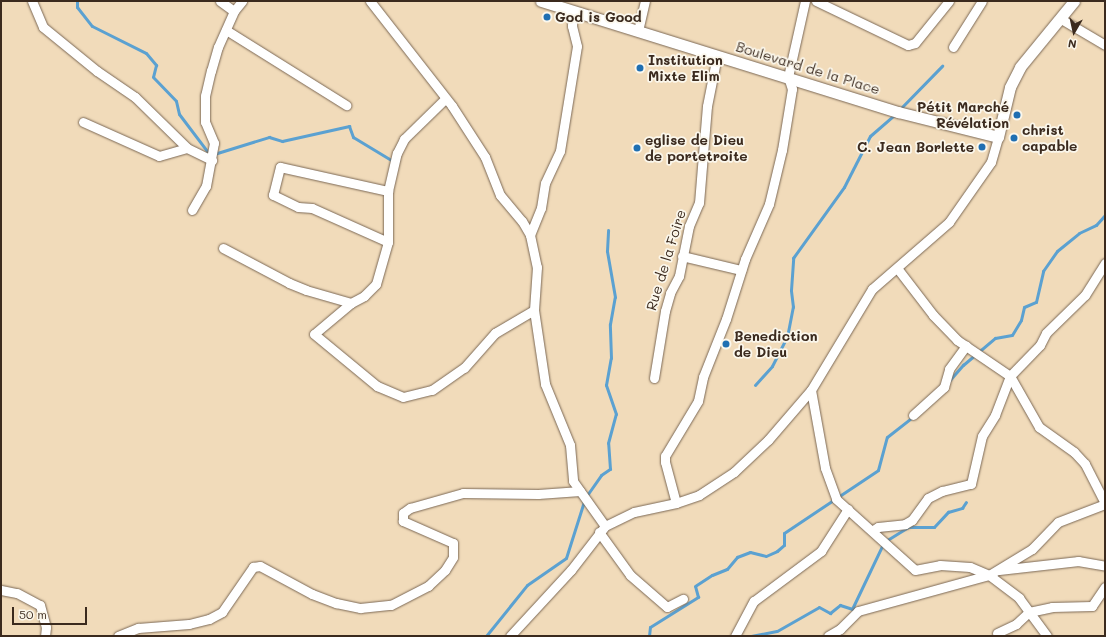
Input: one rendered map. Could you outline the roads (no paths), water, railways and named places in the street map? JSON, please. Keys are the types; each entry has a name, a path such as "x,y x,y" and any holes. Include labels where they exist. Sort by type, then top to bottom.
{"street":[{"path":"32,1 43,27 97,70 135,97 187,148 212,160"},
{"path":"220,1 234,11"},
{"path":"192,210 206,186 214,143 205,122 205,96 218,47 234,11 242,1"},
{"path":"370,1 445,99 486,157 500,195 522,221 530,235 538,267 534,310 545,384 570,445 573,481 630,575 668,608 683,599"},
{"path":"638,31 645,1"},
{"path":"676,503 665,462 665,456 698,401 703,377 726,320 742,270 769,204 781,158 792,89 788,77 805,1"},
{"path":"816,1 908,45 914,43 949,1"},
{"path":"953,47 982,1"},
{"path":"510,636 571,570 602,529 634,512 676,503 699,495 734,472 768,440 811,390 872,289 949,222 991,162 1010,87 1020,67 1061,19 1074,1"},
{"name":"Boulevard de la Place","path":"548,2 573,12 898,112 998,137"},
{"path":"530,235 541,208 546,183 560,151 577,46 572,26 573,12"},
{"path":"1061,19 1105,44"},
{"path":"226,30 346,105"},
{"name":"Rue de la Foire","path":"654,378 665,311 670,293 679,276 689,226 699,203 707,106 717,56"},
{"path":"445,99 404,139 397,153 388,191 388,242 376,284 364,296 351,303 314,334 377,386 403,397 432,390 464,368 495,333 534,310"},
{"path":"83,122 159,156 187,148"},
{"path":"388,191 280,167 273,195 298,207 312,208 388,242"},
{"path":"223,248 289,283 351,303"},
{"path":"682,256 742,270"},
{"path":"872,530 878,527 905,524 912,520 928,498 942,490 971,484 982,436 995,415 1010,376 1040,345 1046,333 1084,295 1105,263"},
{"path":"897,268 933,315 966,346 988,359 1010,376 1039,427 1078,456 1089,471 1105,503 1058,522 1032,549 993,572"},
{"path":"913,415 944,387 950,369 966,346"},
{"path":"811,390 824,468 831,491 848,509 915,570 940,565 970,567 993,572 1019,598 1047,636"},
{"path":"118,636 138,628 189,624 209,619 222,612 253,567 260,566 312,594 336,603 360,608 391,605 428,586 445,570 453,557 453,543 403,521 403,513 410,508 463,493 538,494 580,491"},
{"path":"735,636 754,601 821,551 848,509"},
{"path":"828,636 840,629 858,611 993,572 1078,561 1105,566"},
{"path":"996,633 1016,624 1029,612 1052,607 1092,606 1105,587"},
{"path":"1,590 17,593 40,605 46,627 45,636"}],"waterway":[{"path":"77,1 77,7 92,26 146,53 156,65 153,77 176,101 179,114 210,155"},
{"path":"899,110 942,66"},
{"path":"755,385 772,366 787,337 793,307 791,290 793,258 844,187 870,136 895,114"},
{"path":"214,154 269,137 282,141 349,126 353,137 391,160"},
{"path":"948,382 963,365 995,338 1012,335 1021,320 1024,307 1036,302 1043,271 1057,251 1079,233 1096,225 1105,215"},
{"path":"486,636 527,585 566,558 585,498 601,475 610,469 608,443 616,414 606,385 611,358 610,324 615,297 607,251 608,230"},
{"path":"649,636 650,627 698,597 695,586 712,575 727,569 737,557 750,552 766,556 777,551 784,545 784,533 878,470 887,437 913,417"},
{"path":"751,636 777,631 819,607 830,613 840,605 852,609 884,542 908,527 934,527 948,512 962,508 966,502"}],"place":[{"name":"God is Good","path":"547,17"},
{"name":"Institution Mixte Elim","path":"640,68"},
{"name":"Pétit Marché Révélation","path":"1017,115"},
{"name":"christ capable","path":"1014,138"},
{"name":"C. Jean Borlette","path":"982,147"},
{"name":"eglise de Dieu de portetroite","path":"637,148"},
{"name":"Benediction de Dieu","path":"726,344"}]}
